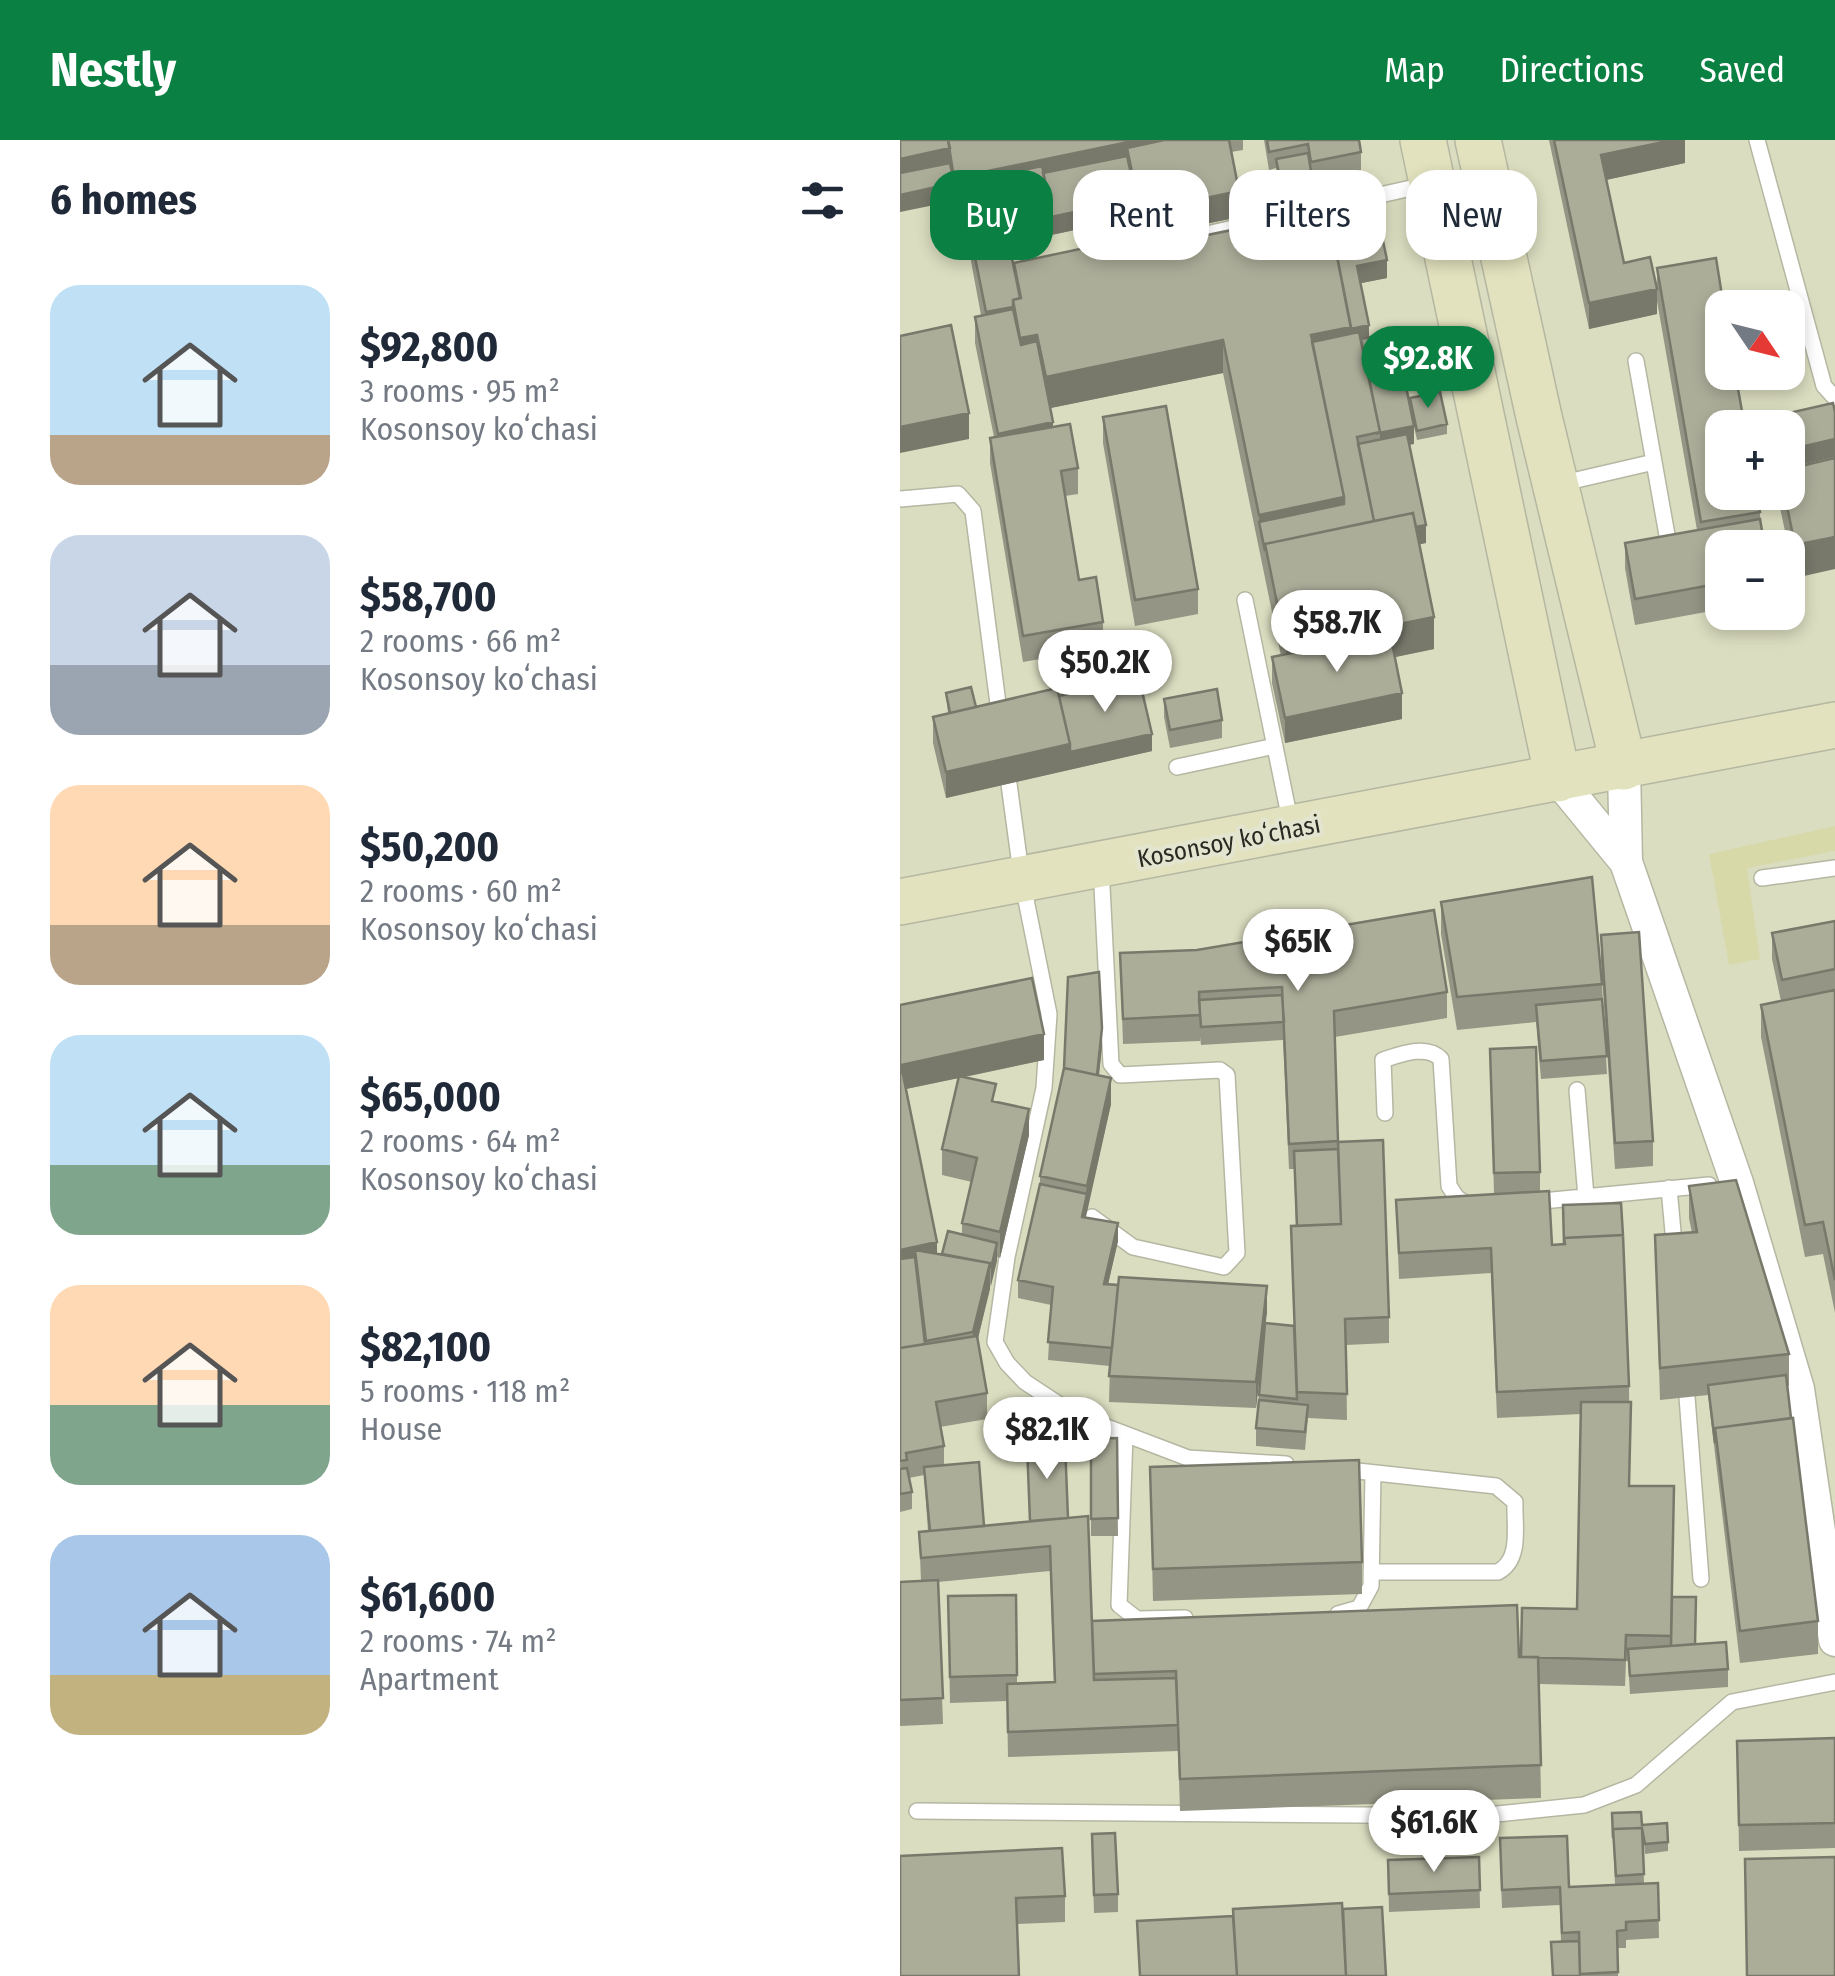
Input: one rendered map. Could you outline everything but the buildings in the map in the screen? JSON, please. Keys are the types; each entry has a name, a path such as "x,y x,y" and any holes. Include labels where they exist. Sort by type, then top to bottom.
{"street":[{"path":"1478,140 1555,485 1624,766 1626,862 1738,1184 1798,1389 1835,1640"},
{"path":"1428,161 1558,779 1626,862"},
{"name":"Kosonsoy koʻchasi","path":"900,902 1101,867 1835,724"}],"lane":[{"path":"1757,140 1824,386 1835,398"},
{"path":"1209,227 1428,161"},
{"path":"1636,361 1667,535"},
{"path":"1555,485 1654,462"},
{"path":"900,498 958,494 972,511 1002,727"},
{"path":"1245,600 1292,829"},
{"path":"1178,767 1275,746"},
{"path":"1009,784 1022,880 1044,980 1048,1046 1044,1088 1007,1258 995,1342 1006,1363 1026,1382 1075,1415 1188,1458 1296,1464"},
{"path":"1092,1216 1133,1248 1224,1267 1237,1254 1227,1076 1220,1070 1120,1075 1111,1064 1101,867"},
{"path":"1762,878 1835,868"},
{"path":"1385,1112 1383,1060 1423,1050 1436,1054 1441,1059 1449,1186 1462,1203 1492,1206"},
{"path":"1576,1090 1586,1197"},
{"path":"1510,1204 1738,1184"},
{"path":"1670,1188 1676,1266"},
{"path":"1686,1398 1701,1579"},
{"path":"1125,1434 1119,1604 1137,1619 1194,1618"},
{"path":"1316,1467 1496,1486 1515,1502 1512,1562 1498,1572 1371,1572"},
{"path":"1328,1615 1348,1614 1368,1598 1373,1473"},
{"path":"917,1811 1478,1816 1584,1805 1636,1786 1732,1702 1835,1682"}],"shaded area":[{"path":"900,140 1835,140 1835,1976 900,1976"},
{"path":"1835,826 1835,851 1747,868 1760,959 1729,965 1709,854"}]}
